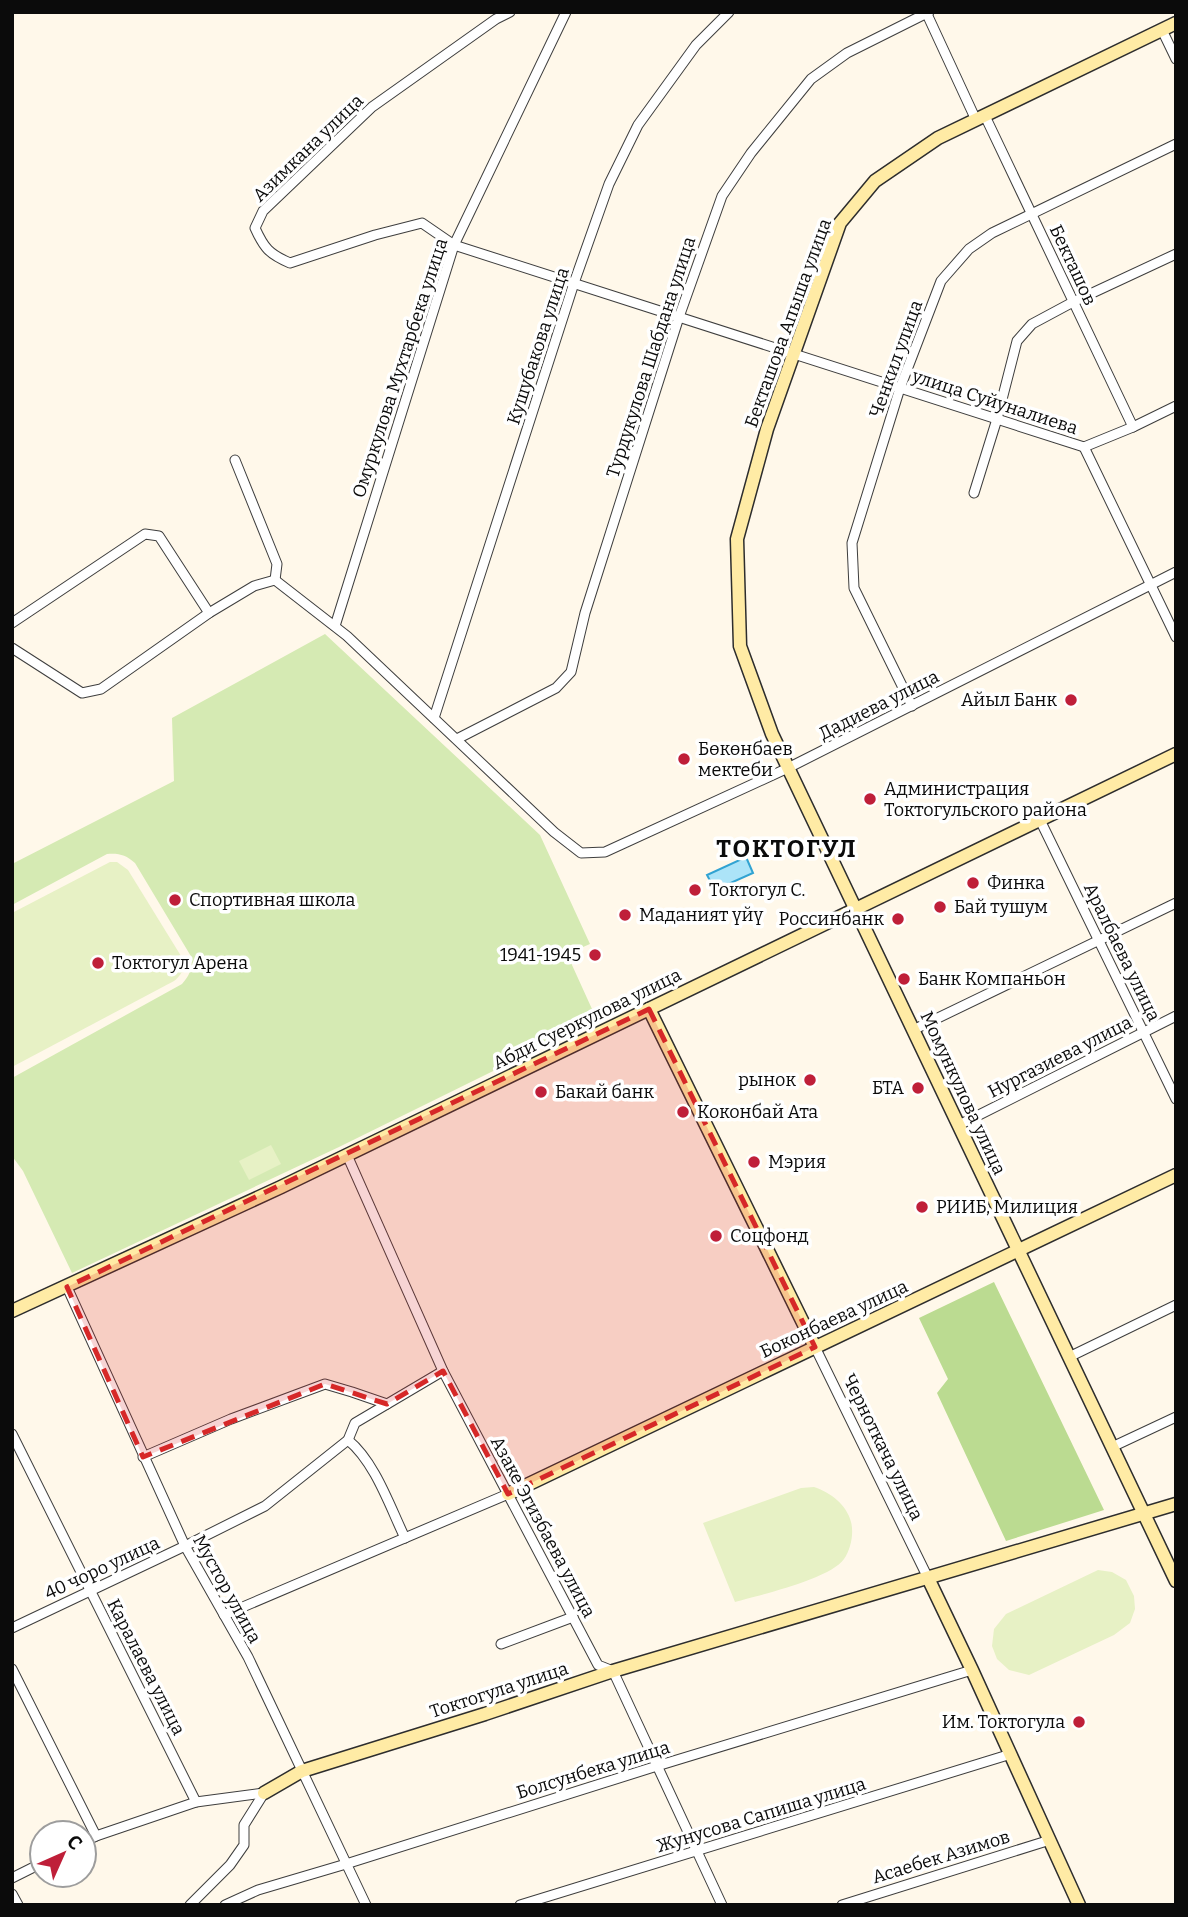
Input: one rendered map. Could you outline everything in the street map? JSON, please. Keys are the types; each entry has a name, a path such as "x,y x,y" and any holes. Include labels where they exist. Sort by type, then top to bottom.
{"street":[{"name":"Азимкана улица","path":"422,223 290,262 276,257 263,246 255,228 263,211 372,107 496,19 510,12"},
{"name":"Омуркулова Мухтарбека улица","path":"335,626 454,245 566,12"},
{"name":"Кушубакова улица","path":"434,718 609,184 638,125 696,46 729,12"},
{"name":"Бекташов","path":"928,13 1031,214 1133,427"},
{"name":"Турдукулова Шабдана улица","path":"457,739 556,688 570,672 585,613 679,317 722,196 751,153 811,79 847,53 928,13"},
{"name":"Бекташова Апыша улица","path":"772,734 740,646 737,539 767,429 840,223 875,181 938,138 1176,23"},
{"path":"1162,30 1176,59"},
{"name":"Ченкил улица","path":"912,706 854,588 852,543 900,388 941,281 969,249 992,233 1176,144"},
{"name":"улица Суйуналиева","path":"422,223 454,245 1084,447"},
{"path":"974,493 1017,341 1032,324 1176,254"},
{"path":"1176,406 1084,447 1176,637"},
{"path":"12,648 82,692 101,689 209,613 254,586 275,580 277,564 235,460"},
{"path":"12,624 145,534 159,536 209,613"},
{"name":"Дадиева улица","path":"275,580 347,636 554,832 582,853 604,852 789,768 1176,572"},
{"name":"Момункулова улица","path":"772,734 1176,1581"},
{"name":"Абди Суеркулова улица","path":"12,1311 347,1155 1176,754"},
{"name":"Аралбаева улица","path":"1040,820 1176,1099"},
{"path":"913,1030 1176,904"},
{"name":"Черноткача улица","path":"649,1009 928,1578 1079,1905"},
{"name":"Нургазиева улица","path":"959,1125 1176,1016"},
{"name":"Азаке Эгизбаева улица","path":"347,1155 443,1371 598,1665 613,1671 722,1905"},
{"name":"Боконбаева улица","path":"508,1494 1176,1175"},
{"name":"Мустор улица","path":"67,1287 184,1546 248,1657 366,1905"},
{"path":"1069,1357 1176,1305"},
{"name":"40 чоро улица","path":"12,1628 265,1506 348,1440 355,1423 443,1371"},
{"path":"143,1457 231,1419 325,1384 387,1405"},
{"path":"1112,1447 1176,1417"},
{"name":"Каралаева улица","path":"12,1434 196,1802"},
{"path":"348,1440 357,1447 373,1471 405,1538"},
{"path":"224,1615 508,1494"},
{"name":"Токтогула улица","path":"98,1835 196,1802 264,1793 302,1770 485,1714 613,1671 1176,1504"},
{"path":"501,1644 573,1617"},
{"path":"12,1669 87,1819"},
{"name":"Болсунбека улица","path":"225,1905 258,1890 972,1670"},
{"name":"Жунусова Сапиша улица","path":"520,1905 1011,1754"},
{"path":"190,1905 230,1865 244,1845 244,1825 264,1793"},
{"name":"Асаебек Азимов","path":"842,1905 1050,1840"},
{"path":"12,1878 28,1870"},
{"path":"12,1894 18,1905"}],"highlighted area":[{"path":"649,1009 815,1347 508,1494 443,1371 387,1404 325,1384 143,1457 67,1287"}],"green space":[{"path":"325,634 540,835 590,944 567,954 597,1020 339,1147 72,1273 23,1171 12,1156 12,1078 182,984 190,972 192,958 135,863 125,856 107,854 12,905 12,864 174,781 172,718"},
{"name":"Токтогул Арена","path":"110,862 117,862 128,870 181,956 181,973 174,981 12,1067 12,913"},
{"path":"271,1145 281,1164 249,1180 239,1161"},
{"path":"994,1282 1104,1510 1006,1541 937,1393 948,1379 919,1318"},
{"path":"814,1487 837,1500 849,1516 852,1536 844,1559 810,1580 735,1602 703,1523 801,1488"},
{"path":"1098,1570 1112,1572 1126,1580 1134,1596 1135,1609 1130,1623 1114,1635 1029,1675 1009,1670 997,1659 992,1646 994,1629 1006,1614"}],"water":[{"path":"746,857 753,873 715,890 707,875"}],"place":[{"name":"Айыл Банк","path":"1071,700"},
{"name":"Бөкөнбаев мектеби","path":"684,759"},
{"name":"Администрация Токтогульского района","path":"870,799"},
{"name":"Финка","path":"973,883"},
{"name":"Токтогул С.","path":"695,890"},
{"name":"Спортивная школа","path":"175,900"},
{"name":"Бай тушум","path":"940,907"},
{"name":"Маданият үйү","path":"625,915"},
{"name":"Россинбанк","path":"898,919"},
{"name":"1941-1945","path":"595,955"},
{"name":"Токтогул Арена","path":"98,963"},
{"name":"Банк Компаньон","path":"904,979"},
{"name":"рынок","path":"810,1080"},
{"name":"БТА","path":"918,1088"},
{"name":"Бакай банк","path":"541,1092"},
{"name":"Коконбай Ата","path":"683,1112"},
{"name":"Мэрия","path":"754,1162"},
{"name":"РИИБ, Милиция","path":"922,1207"},
{"name":"Соцфонд","path":"716,1236"},
{"name":"Им. Токтогула","path":"1079,1722"}],"district":[{"name":"ТОКТОГУЛ","path":"787,849"}]}
